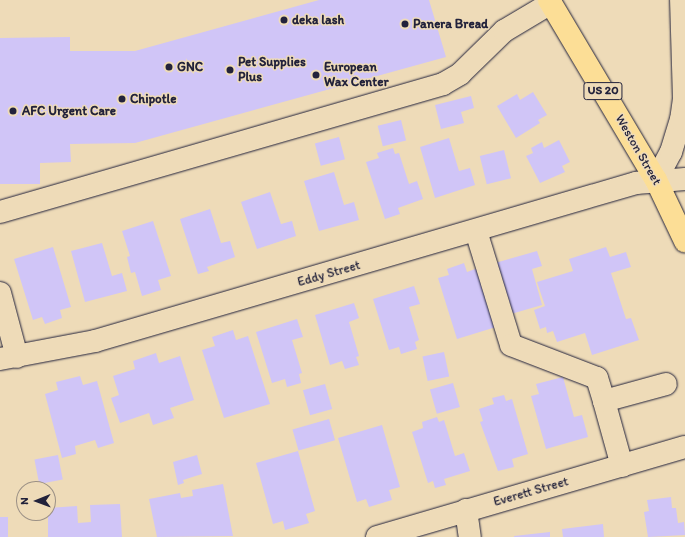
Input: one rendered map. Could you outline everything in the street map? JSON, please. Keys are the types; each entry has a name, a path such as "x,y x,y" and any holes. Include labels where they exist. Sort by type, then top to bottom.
{"main road":[{"name":"Weston Street","path":"550,1 656,180 685,241"}],"street":[{"path":"656,180 673,147 682,120 684,99 681,0"},
{"path":"0,212 435,87 460,74 493,41 518,21 550,1"},
{"name":"Eddy Street","path":"9,358 95,341 476,230 656,180 685,179"},
{"path":"476,230 511,345 597,378 622,466"},
{"path":"0,293 9,358"},
{"path":"604,401 666,384"},
{"name":"Everett Street","path":"377,537 685,447"},
{"path":"466,510 470,537"}],"building":[{"path":"319,0 429,0 446,57 135,143 70,144 71,162 40,163 40,184 0,184 0,38 70,37 70,51 135,51"},
{"path":"533,92 547,115 538,120 540,123 516,138 497,106 517,94 520,100"},
{"path":"471,96 474,108 461,112 464,123 441,129 435,105"},
{"path":"401,120 406,140 383,146 378,126"},
{"path":"339,137 345,159 321,166 315,143"},
{"path":"449,138 459,171 470,168 475,185 435,198 420,147"},
{"path":"559,140 570,162 562,166 565,172 540,183 526,156 533,153 531,148 542,142 544,148"},
{"path":"393,148 395,154 399,153 409,184 417,181 423,199 398,208 400,214 385,219 366,162 379,158 377,153"},
{"path":"504,150 511,178 487,184 480,156"},
{"path":"334,172 344,205 354,202 359,220 319,231 304,181"},
{"path":"270,192 281,224 292,221 296,236 257,249 241,202"},
{"path":"210,209 221,243 230,241 235,257 207,267 209,271 198,274 180,219"},
{"path":"153,221 171,276 158,280 161,290 142,296 135,272 131,273 127,257 130,256 122,231"},
{"path":"102,243 112,276 122,273 127,291 85,302 71,251"},
{"path":"53,247 71,307 60,310 62,318 45,324 42,317 33,320 14,259"},
{"path":"606,247 610,257 626,252 631,267 611,273 626,319 631,318 639,340 592,355 585,333 557,342 553,331 547,333 546,327 540,329 534,310 545,306 537,282 573,271 569,259"},
{"path":"537,251 542,266 532,269 542,305 511,314 495,263"},
{"path":"464,263 467,272 478,268 496,327 457,339 438,278 449,275 447,269"},
{"path":"414,286 420,304 409,307 419,340 415,342 417,349 401,354 399,347 389,350 373,299"},
{"path":"354,303 359,318 349,322 359,356 356,357 359,365 345,369 342,361 330,365 315,315"},
{"path":"297,319 303,337 292,340 302,373 299,374 301,383 287,387 285,379 272,383 256,332"},
{"path":"233,330 236,340 248,336 270,404 224,418 202,350 215,346 212,337"},
{"path":"444,352 449,376 428,381 422,357"},
{"path":"156,353 159,363 180,356 194,400 170,408 174,418 153,425 149,413 120,423 111,398 119,395 113,376 135,369 133,361"},
{"path":"80,376 83,385 97,381 114,443 98,448 95,440 75,446 76,454 62,458 45,394 58,390 56,382"},
{"path":"563,377 574,417 582,415 588,437 546,449 531,396 539,394 536,384"},
{"path":"453,383 460,407 437,414 430,390"},
{"path":"325,384 332,409 310,415 303,390"},
{"path":"504,395 506,401 512,399 528,454 512,459 514,467 498,471 480,422 483,421 479,409 494,404 492,398"},
{"path":"437,417 439,422 444,420 455,456 464,453 470,471 444,479 446,485 435,488 433,481 428,483 412,432 423,428 422,422"},
{"path":"329,419 335,440 299,451 292,429"},
{"path":"382,425 400,487 389,490 392,500 369,507 366,499 357,502 338,438"},
{"path":"298,451 315,511 306,514 309,523 285,530 283,521 273,524 256,463"},
{"path":"58,455 63,480 39,481 34,460"},
{"path":"197,455 202,474 183,480 184,483 178,485 173,462"},
{"path":"223,484 233,536 157,537 149,499 180,493 181,498 193,496 192,490"},
{"path":"671,497 672,508 676,508 678,523 684,522 685,535 648,537 644,512 649,511 647,500"},
{"path":"120,504 122,537 48,537 48,521 56,521 56,507 77,506 78,523 91,522 90,505"},
{"path":"0,517 8,517 8,537 0,537"},
{"path":"603,524 604,537 563,537 562,529"},
{"path":"550,532 550,537 514,537 514,536"}],"place":[{"name":"deka lash","path":"284,20"},
{"name":"Panera Bread","path":"405,24"},
{"name":"GNC","path":"169,67"},
{"name":"Pet Supplies Plus","path":"230,70"},
{"name":"European Wax Center","path":"316,75"},
{"name":"Chipotle","path":"122,99"},
{"name":"AFC Urgent Care","path":"13,111"}]}
